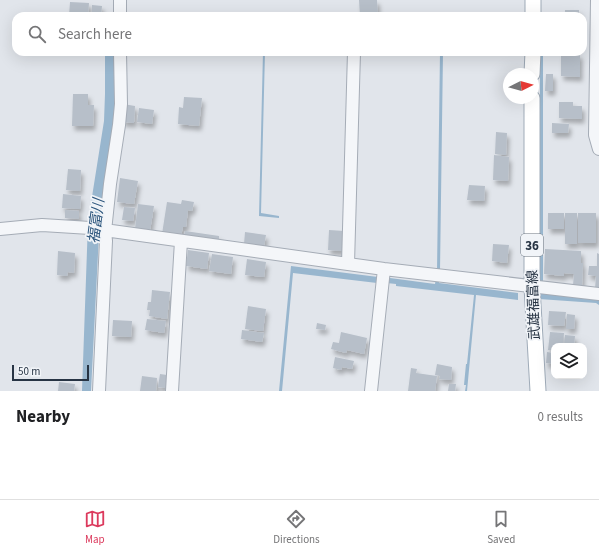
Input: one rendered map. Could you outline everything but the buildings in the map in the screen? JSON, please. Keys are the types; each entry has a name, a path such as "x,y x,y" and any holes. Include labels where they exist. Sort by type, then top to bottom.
{"main road":[{"path":"533,0 533,12"},
{"path":"532,56 532,68"},
{"name":"武雄福富線","path":"532,104 538,287 538,391"}],"street":[{"path":"120,0 120,12"},
{"path":"597,1 595,135 599,149"},
{"path":"98,391 106,241 99,230 110,184 119,125 121,104 120,56"},
{"path":"348,264 354,56"},
{"path":"0,229 42,225 99,230 348,264 383,277 438,276 599,294"},
{"path":"172,391 181,241"},
{"path":"371,391 383,277"}],"water":[{"name":"福富川","path":"105,56 115,56 116,104 99,234 91,391 82,391 88,222 104,121"},
{"path":"263,56 265,56 261,213 279,216 279,218 259,216"},
{"path":"440,56 443,56 439,283 518,293 518,300 476,295 467,391 465,391 466,385 464,385 474,295 396,286 396,284 293,273 282,391 279,391 291,266 378,277 378,279 389,280 390,278 435,284 437,271"},
{"path":"540,56 543,56 543,285 599,298 599,305 596,303 539,299"}]}
